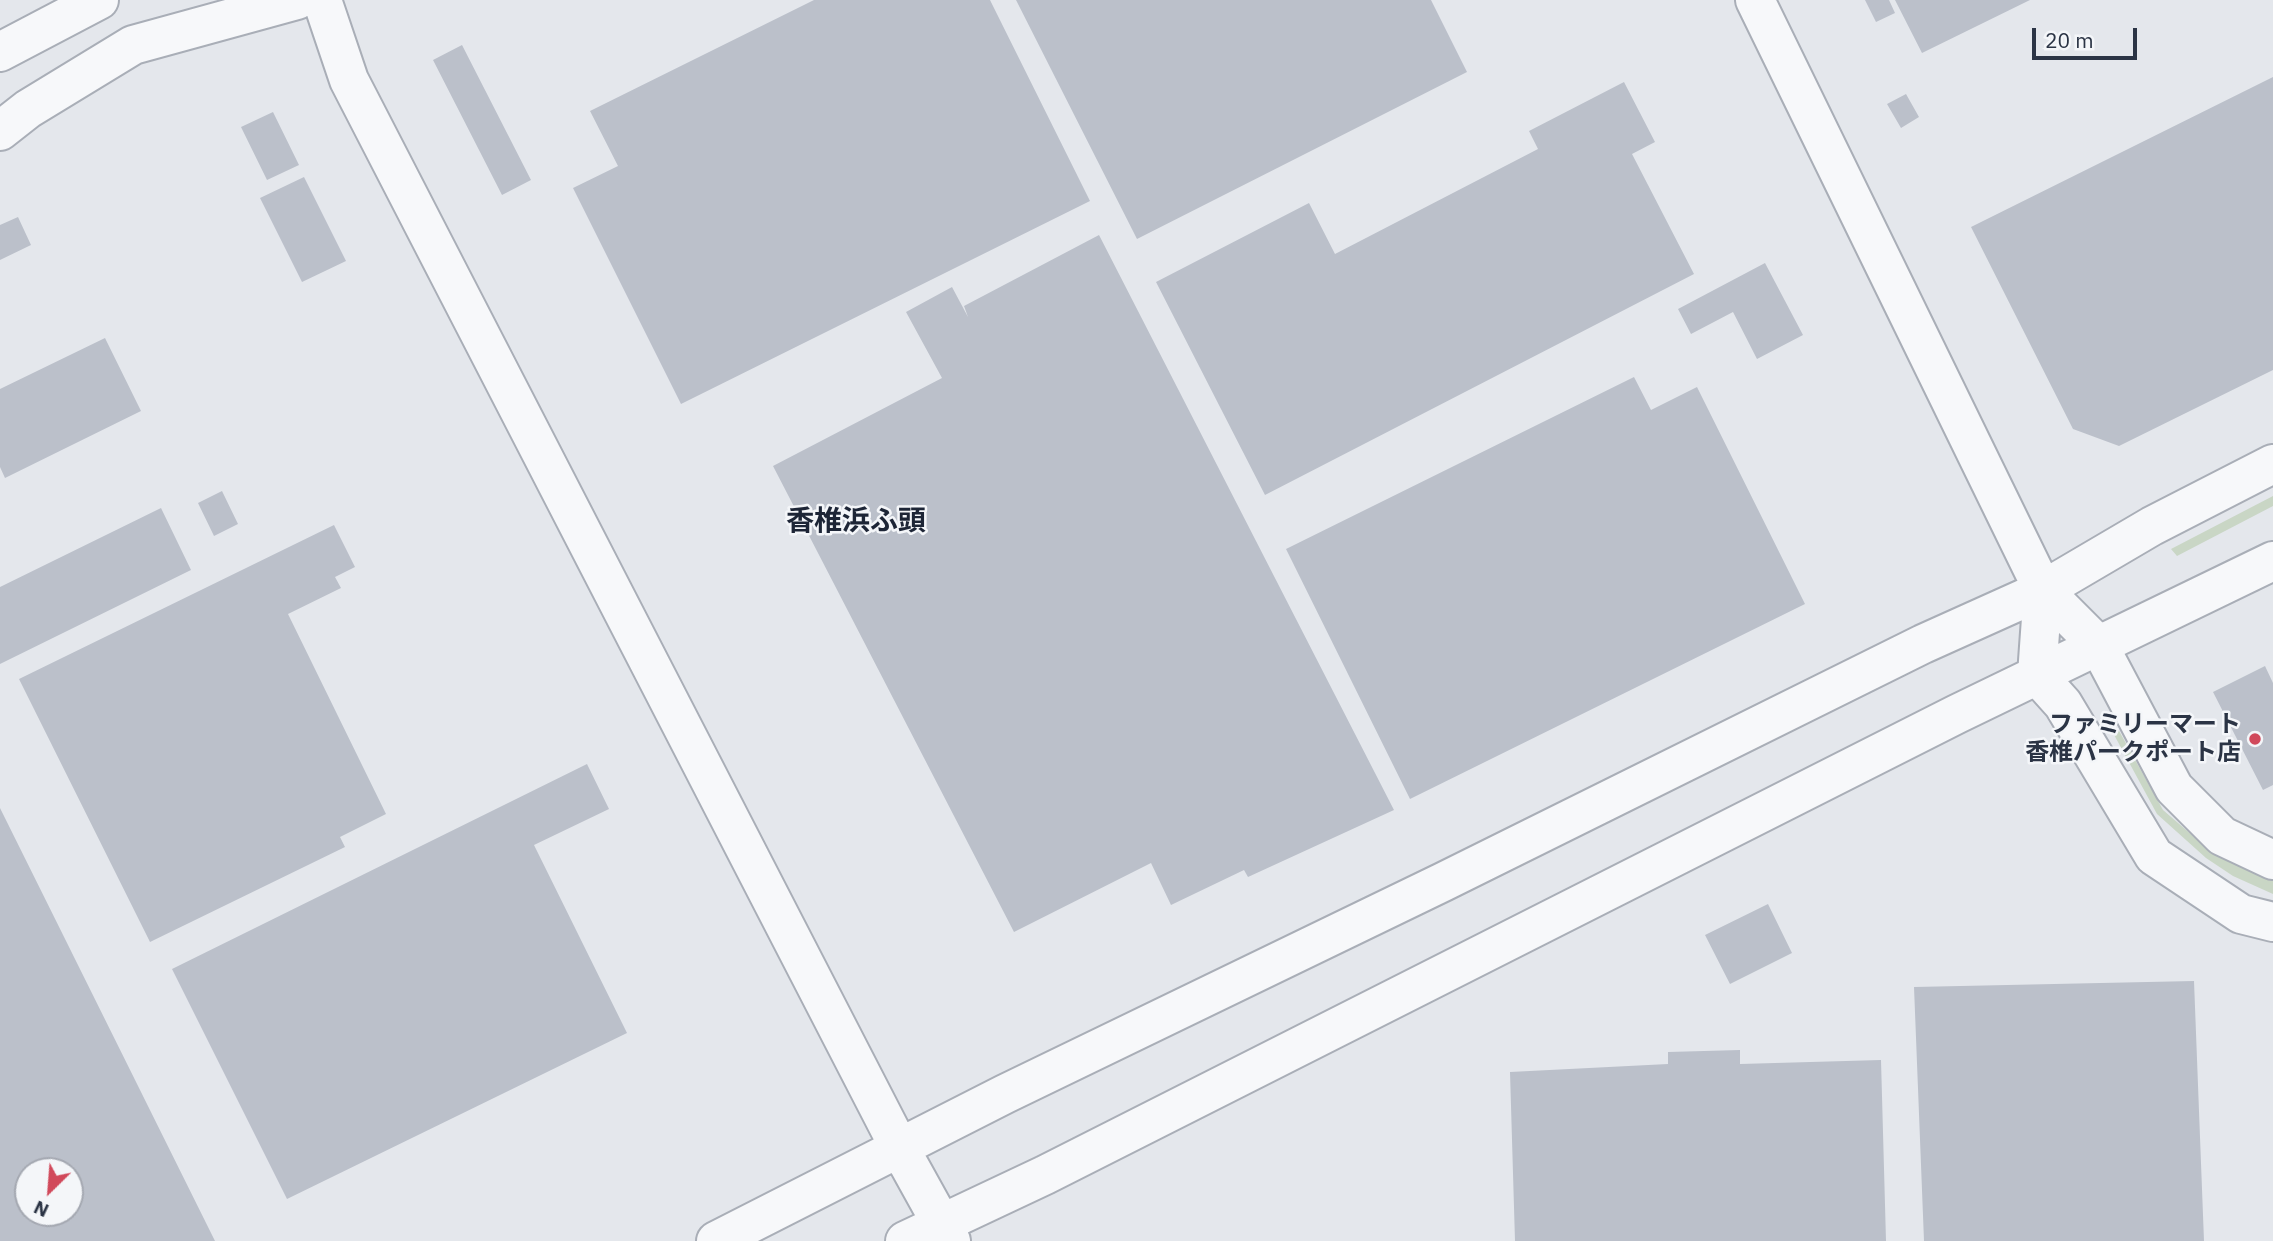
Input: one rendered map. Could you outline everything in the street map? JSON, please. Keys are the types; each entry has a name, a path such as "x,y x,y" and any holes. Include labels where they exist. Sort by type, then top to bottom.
{"street":[{"path":"0,52 99,0"},
{"path":"0,131 28,109 133,45 297,0"},
{"path":"322,0 349,80 899,1147 946,1232"},
{"path":"1755,0 2043,590 2099,646 2174,788 2222,836 2273,860"},
{"path":"716,1241 899,1147 1923,644 2043,590 2152,526 2273,464"},
{"path":"905,1241 946,1232 1057,1169 2037,675 2273,561"},
{"path":"2043,590 2037,675 2063,704 2154,856 2241,914 2273,922"}],"green space":[{"path":"2273,496 2273,506 2177,556 2171,549"},
{"path":"2118,729 2163,810 2214,854 2273,879 2273,894 2233,876 2206,858 2157,814 2112,731"}],"building":[{"path":"814,0 990,0 1090,201 681,404 573,188 618,166 590,111"},
{"path":"1016,0 1431,0 1467,72 1137,239"},
{"path":"1865,0 1889,0 1895,13 1876,22"},
{"path":"1895,0 2030,0 1922,53"},
{"path":"462,45 531,180 502,195 433,60"},
{"path":"2273,77 2273,370 2119,446 2073,429 1971,227"},
{"path":"1624,82 1655,142 1632,154 1694,274 1265,495 1156,282 1309,203 1335,254 1538,149 1529,131"},
{"path":"1906,94 1919,117 1901,128 1887,104"},
{"path":"273,112 299,165 267,180 241,127"},
{"path":"304,177 346,261 302,282 260,198"},
{"path":"18,217 31,245 0,260 0,225"},
{"path":"1099,235 1394,810 1248,877 1244,870 1171,905 1151,863 1014,932 773,466 942,378 906,312 952,287 968,317 964,306"},
{"path":"1765,263 1803,335 1757,359 1733,312 1691,334 1678,309"},
{"path":"105,338 141,411 5,478 0,467 0,389"},
{"path":"1634,377 1651,410 1697,387 1805,604 1410,799 1286,549"},
{"path":"222,491 238,524 214,536 198,503"},
{"path":"161,508 191,570 0,664 0,587"},
{"path":"334,525 355,567 335,577 341,588 288,614 386,814 340,837 345,847 150,942 19,679"},
{"name":"ファミリーマート 香椎パークポート店","path":"2265,666 2273,683 2273,785 2263,790 2213,692"},
{"path":"587,764 609,809 534,845 627,1033 287,1199 172,969"},
{"path":"0,808 215,1241 0,1241"},
{"path":"1768,904 1792,953 1730,984 1705,935"},
{"path":"2194,981 2204,1241 1924,1241 1914,987"},
{"path":"1740,1050 1740,1064 1881,1060 1886,1241 1515,1241 1510,1072 1668,1064 1668,1052"}],"place":[{"name":"ファミリーマート 香椎パークポート店","path":"2255,739"}],"district":[{"name":"香椎浜ふ頭","path":"856,522"}]}
